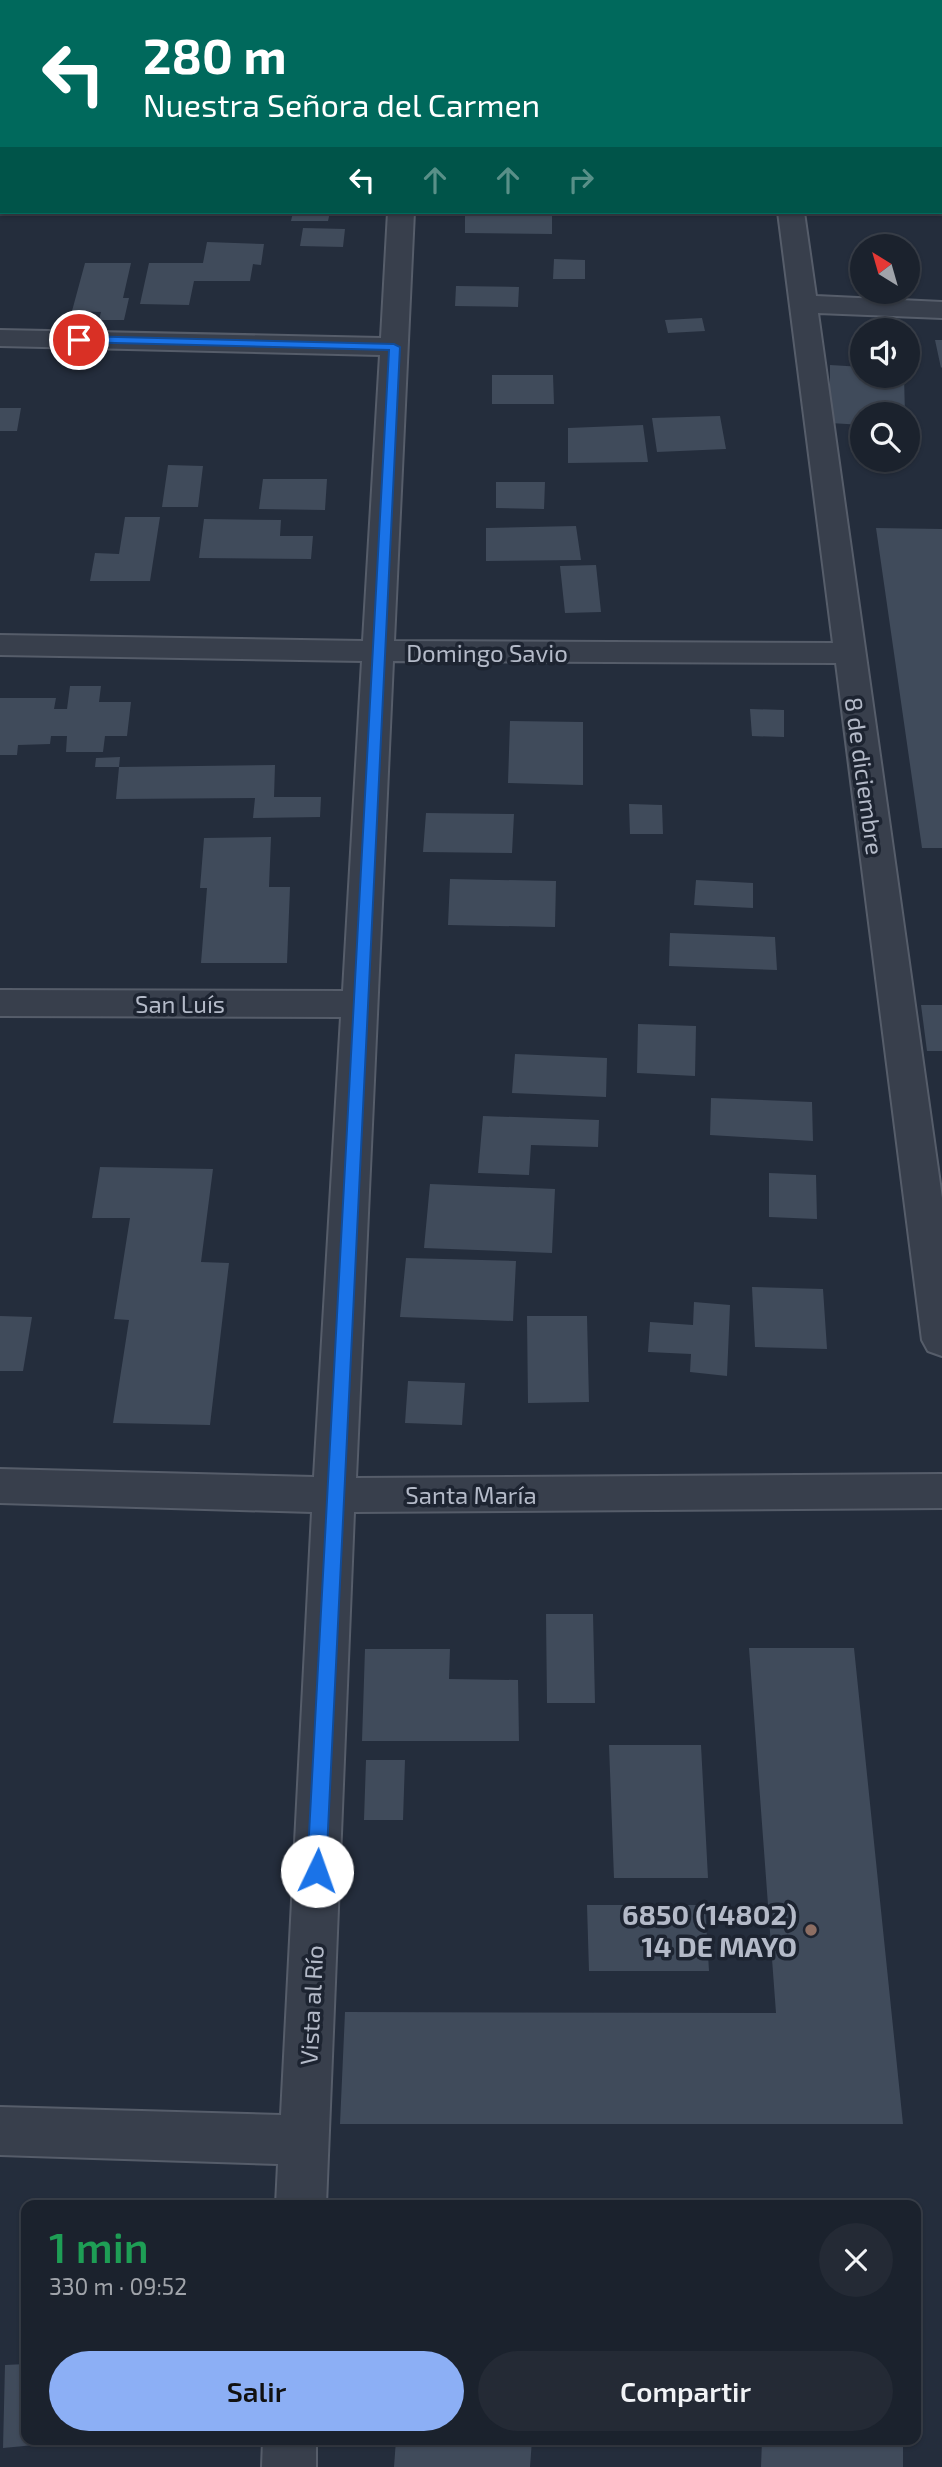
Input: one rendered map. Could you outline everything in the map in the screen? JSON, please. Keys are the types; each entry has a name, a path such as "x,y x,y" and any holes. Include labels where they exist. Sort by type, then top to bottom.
{"street":[{"name":"Vista al Río","path":"302,2200 334,1495 401,214"},
{"name":"8 de diciembre","path":"791,214 942,1340"},
{"path":"803,304 942,310"},
{"path":"0,338 394,347"},
{"name":"Domingo Savio","path":"0,645 379,651 849,653"},
{"name":"San Luís","path":"0,1003 360,1004"},
{"name":"Santa María","path":"0,1486 334,1495 942,1491"},
{"path":"0,2132 304,2140"},
{"path":"289,2467 290,2445"}],"building":[{"path":"293,214 330,214 328,221 291,221"},
{"path":"465,214 552,214 552,234 465,233"},
{"path":"303,228 345,229 343,247 300,246"},
{"path":"207,242 264,244 261,265 253,264 250,281 194,281 189,305 140,304 149,263 203,263"},
{"path":"554,259 585,260 585,279 553,279"},
{"path":"85,263 131,263 123,298 129,298 124,320 99,320 101,312 72,311"},
{"path":"456,286 519,287 518,307 455,306"},
{"path":"702,318 705,331 668,333 665,320"},
{"path":"935,340 942,340 941,368"},
{"path":"830,365 850,366 850,388 904,388 905,402 850,402 850,424 830,423"},
{"path":"492,375 553,375 554,404 492,404"},
{"path":"0,408 21,408 17,431 0,431"},
{"path":"720,416 726,449 657,452 652,418"},
{"path":"643,425 648,462 568,463 568,428"},
{"path":"168,465 203,466 198,507 162,507"},
{"path":"263,479 327,479 325,510 259,509"},
{"path":"496,482 545,482 544,509 496,508"},
{"path":"125,517 160,517 150,581 90,581 95,553 119,554"},
{"path":"204,519 281,520 280,536 313,536 311,559 199,558"},
{"path":"576,526 581,560 486,561 486,528"},
{"path":"876,528 942,529 942,848 922,848"},
{"path":"596,565 601,612 565,613 560,566"},
{"path":"70,686 101,686 99,702 131,702 127,736 105,736 103,752 66,752 67,736 51,736 50,744 18,745 17,755 0,755 0,698 56,698 54,709 67,709"},
{"path":"750,709 784,710 784,737 752,736"},
{"path":"510,721 583,722 583,785 508,783"},
{"path":"120,757 119,767 95,767 96,758"},
{"path":"275,765 274,797 321,797 320,817 253,818 255,798 116,799 119,767"},
{"path":"629,804 662,805 663,834 630,834"},
{"path":"426,813 514,814 512,853 423,852"},
{"path":"271,837 269,887 290,887 287,963 201,963 207,888 200,888 204,838"},
{"path":"450,879 556,881 555,927 448,925"},
{"path":"696,880 753,883 753,908 694,905"},
{"path":"670,933 775,937 777,970 669,966"},
{"path":"921,1005 942,1005 942,1051 927,1051"},
{"path":"638,1024 696,1026 695,1076 637,1073"},
{"path":"515,1054 607,1058 606,1097 512,1093"},
{"path":"711,1098 812,1102 813,1141 710,1135"},
{"path":"483,1116 599,1120 598,1147 531,1145 529,1175 478,1173"},
{"path":"100,1167 213,1169 201,1262 229,1263 210,1425 113,1423 129,1320 114,1319 130,1218 92,1218"},
{"path":"769,1173 816,1175 817,1219 769,1217"},
{"path":"430,1184 555,1189 552,1253 424,1248"},
{"path":"406,1258 516,1261 513,1321 400,1317"},
{"path":"752,1287 823,1289 827,1349 755,1347"},
{"path":"694,1302 730,1305 727,1376 690,1372 691,1354 648,1352 650,1322 693,1325"},
{"path":"0,1316 32,1317 23,1371 0,1371"},
{"path":"527,1316 587,1316 589,1402 528,1403"},
{"path":"408,1381 465,1383 462,1425 405,1423"},
{"path":"546,1614 593,1614 595,1703 547,1703"},
{"path":"749,1648 854,1648 903,2124 340,2124 345,2012 776,2013"},
{"path":"365,1649 450,1649 449,1679 518,1680 519,1741 362,1741"},
{"path":"609,1745 701,1745 708,1878 614,1878"},
{"path":"366,1760 405,1760 403,1820 364,1820"},
{"path":"587,1905 705,1905 709,1971 589,1971"},
{"path":"21,2364 21,2445 35,2445 3,2448 5,2365"},
{"path":"396,2445 532,2445 530,2467 394,2467"},
{"path":"762,2445 903,2445 903,2467 761,2467"}],"place":[{"name":"6850 (14802) 14 DE MAYO","path":"811,1930"}],"route":[{"path":"79,340 394,347 317,1871"}]}
